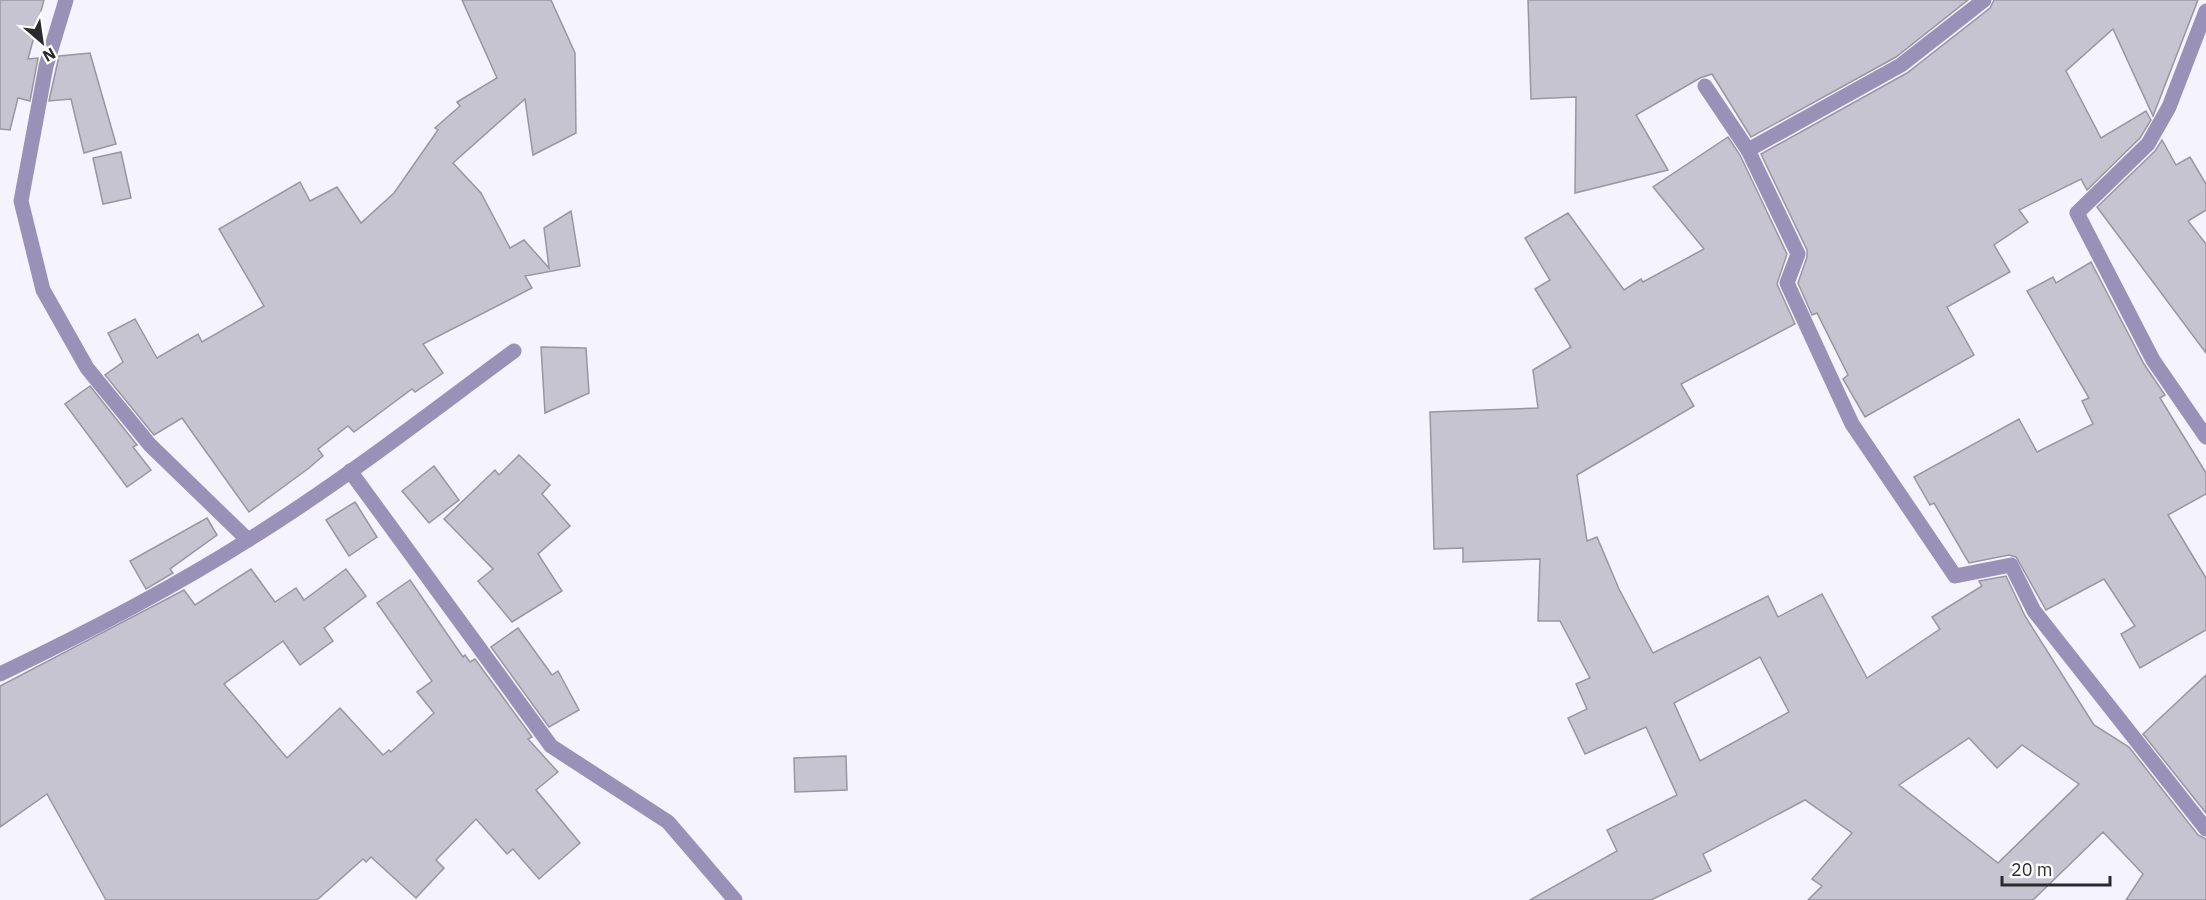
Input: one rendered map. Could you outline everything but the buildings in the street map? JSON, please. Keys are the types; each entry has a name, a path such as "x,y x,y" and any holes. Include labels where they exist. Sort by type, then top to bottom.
{"street":[{"path":"66,0 46,66 21,201 43,290 87,368 150,445 248,540"},
{"path":"1749,150 1901,65 1984,0"},
{"path":"2206,11 2169,107 2148,144 2077,213 2153,360 2206,437"},
{"path":"1705,86 1749,150 1798,254 1787,283 1858,433 1955,576 2011,565 2034,611 2162,777 2206,829"},
{"path":"0,674 70,640 248,540 350,471 514,351"},
{"path":"350,471 551,746 668,822 735,900"}]}
